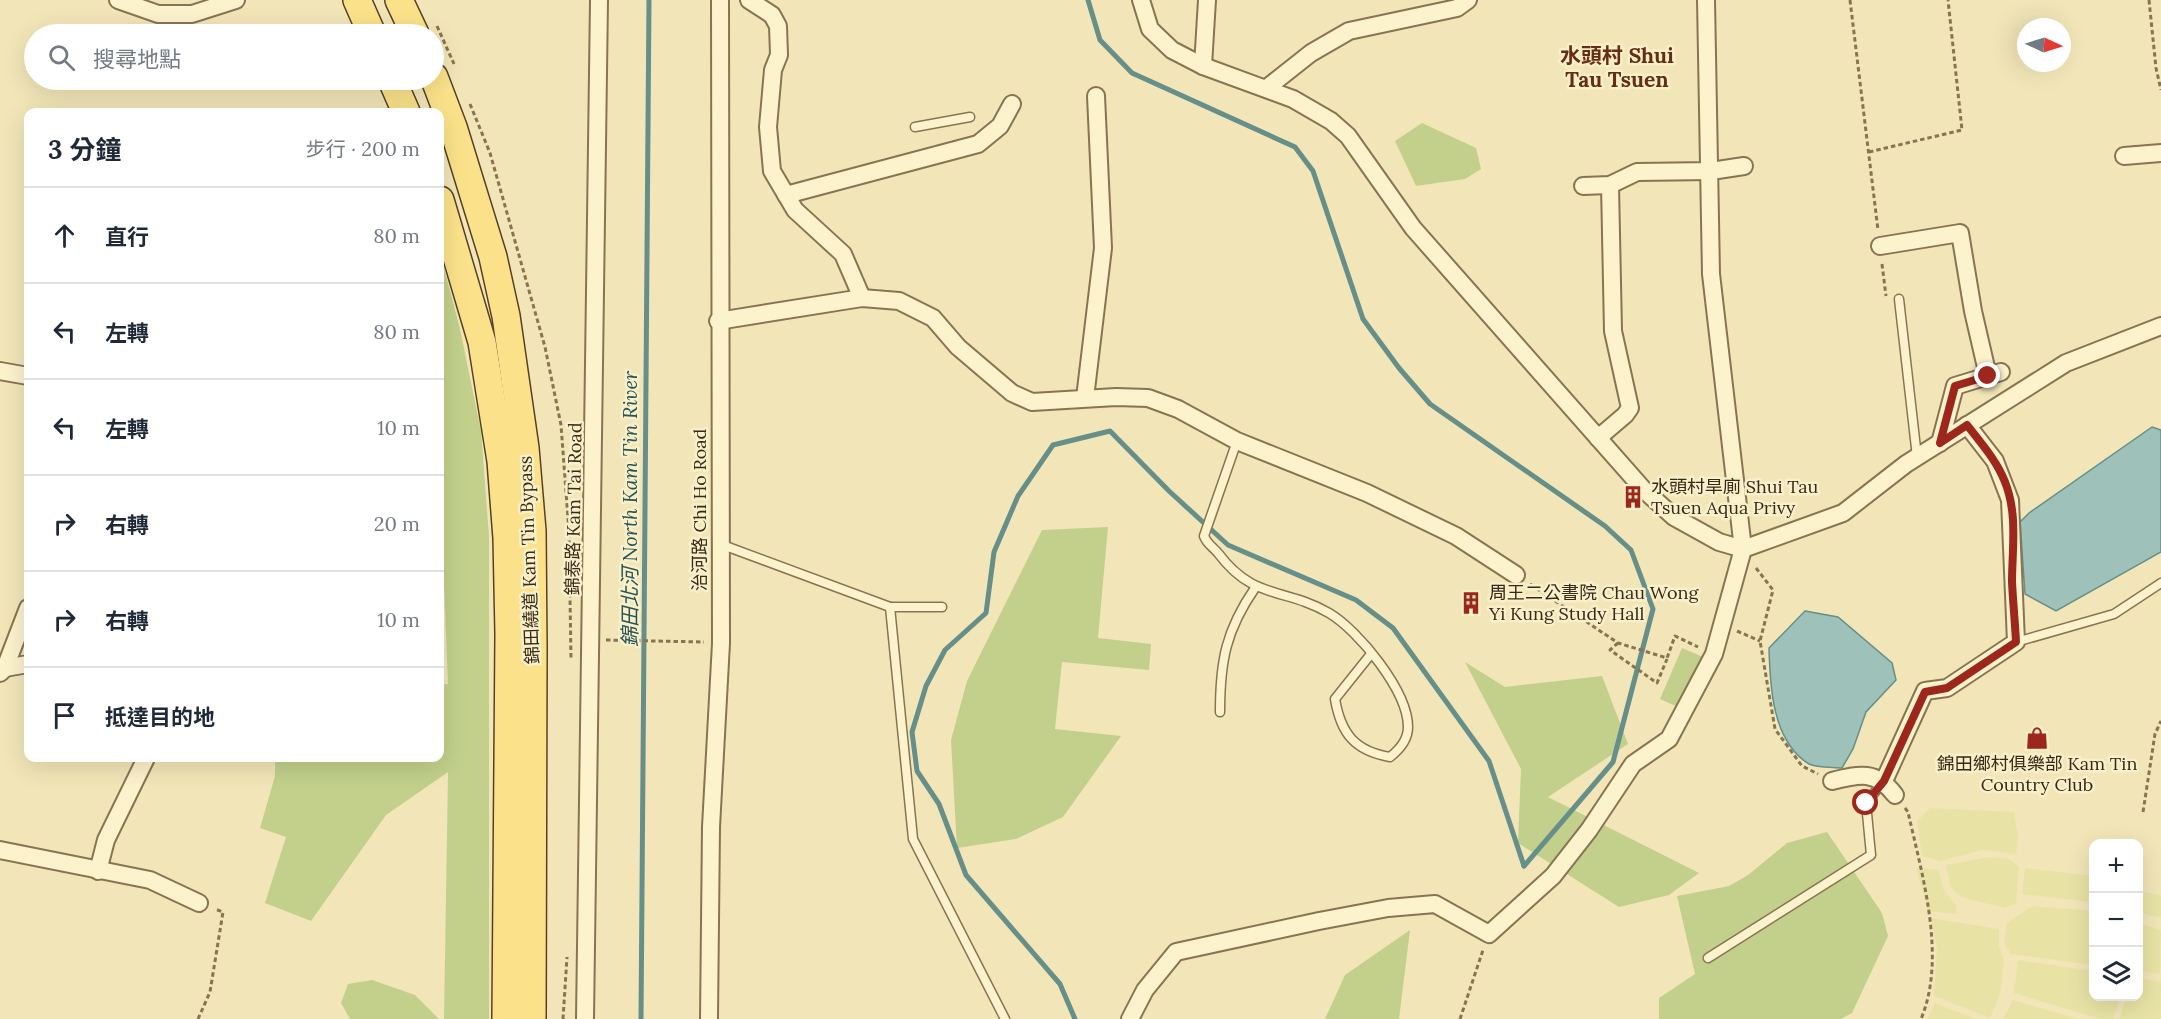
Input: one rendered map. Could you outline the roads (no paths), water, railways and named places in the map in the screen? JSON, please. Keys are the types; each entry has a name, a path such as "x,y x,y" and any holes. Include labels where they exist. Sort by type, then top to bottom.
{"main road":[{"path":"357,0 368,24"},
{"path":"399,0 410,24"},
{"path":"396,90 404,108"},
{"name":"錦田繞道 Kam Tin Bypass","path":"439,90 494,257 509,338 525,448 532,531 532,1019"},
{"name":"錦田繞道 Kam Tin Bypass","path":"444,214 482,342 503,483 509,634 506,1019"}],"street":[{"path":"118,0 158,14 192,14 236,0"},
{"name":"錦泰路 Kam Tai Road","path":"585,1019 599,0"},
{"name":"治河路 Chi Ho Road","path":"709,1019 711,827 721,643 718,321 720,0"},
{"path":"749,0 772,15 778,26 778,54 773,70 768,127 772,171 795,210 843,254 862,298"},
{"path":"1141,0 1145,18 1157,37 1172,50 1203,66 1268,87 1322,115 1348,136 1413,228 1650,495 1674,518 1719,542 1743,549 1843,513 1917,457 2066,363 2161,326"},
{"path":"1203,66 1207,0"},
{"path":"1268,87 1311,53 1349,31 1457,8 1468,0"},
{"path":"1130,1019 1145,990 1176,952 1388,908 1435,904 1489,934 1553,876 1589,830 1633,764 1669,740 1713,654 1743,549 1711,274 1711,171 1706,0"},
{"path":"1085,398 1103,248 1096,96"},
{"path":"786,195 978,144 1000,126 1012,104"},
{"path":"2124,156 2161,153"},
{"path":"1583,186 1610,185 1637,172 1711,171 1744,166"},
{"path":"1598,438 1625,416 1630,408 1613,331 1610,185"},
{"path":"1880,246 1960,233 1973,311 1995,374 1955,386 1940,443"},
{"path":"718,321 862,298 899,301 933,318 958,347 1012,393 1022,398 1032,402 1085,398 1148,398 1178,409 1237,441 1367,492 1456,536 1516,575"},
{"path":"0,371 24,375"},
{"path":"1884,781 1925,692 1947,688 2016,642 2010,500 1995,461 1967,425"},
{"path":"2,670 24,618"},
{"path":"2,670 24,665"},
{"path":"99,871 106,840 144,762"},
{"path":"1832,781 1859,774 1884,781 1895,795"},
{"path":"0,850 150,880 199,903"}],"lane":[{"path":"915,127 970,117"},
{"path":"1899,299 1917,457"},
{"path":"1237,441 1204,536 1206,543 1214,549 1230,570 1255,588 1327,612 1350,627 1371,654 1402,704 1408,728 1402,747 1390,758 1371,754 1355,744 1342,726 1335,699 1371,654"},
{"path":"720,544 890,607 942,607"},
{"path":"2016,642 2114,614 2161,583"},
{"path":"1220,712 1223,656 1240,610 1255,588"},
{"path":"890,607 913,839 1005,1018"},
{"path":"1708,958 1871,855 1866,803 1884,781"}],"water":[{"path":"2152,427 2161,430 2161,552 2056,611 2025,594 2020,522 2029,513"},
{"path":"1805,611 1838,617 1892,663 1896,680 1866,712 1853,749 1842,768 1812,765 1797,754 1787,742 1776,712 1770,679 1769,648"}],"waterway":[{"name":"錦田北河 North Kam Tin River","path":"641,1019 649,0"},
{"path":"1088,0 1100,40 1132,73 1295,147 1313,171 1363,319 1399,368 1430,404 1605,526 1631,550 1653,609 1613,762 1524,866"},
{"path":"1075,1019 1060,984 966,875 939,804 917,771 912,732 926,686 945,650 986,613 994,552 1018,496 1053,445 1110,431 1169,491 1228,545 1356,600 1393,628 1489,761 1524,866"}],"place":[{"name":"水頭村旱廁 Shui Tau Tsuen Aqua Privy","path":"1633,497"},
{"name":"周王二公書院 Chau Wong Yi Kung Study Hall","path":"1471,603"},
{"name":"錦田鄉村俱樂部 Kam Tin Country Club","path":"2037,738"}],"district":[{"name":"水頭村 Shui Tau Tsuen","path":"1617,68"}]}
